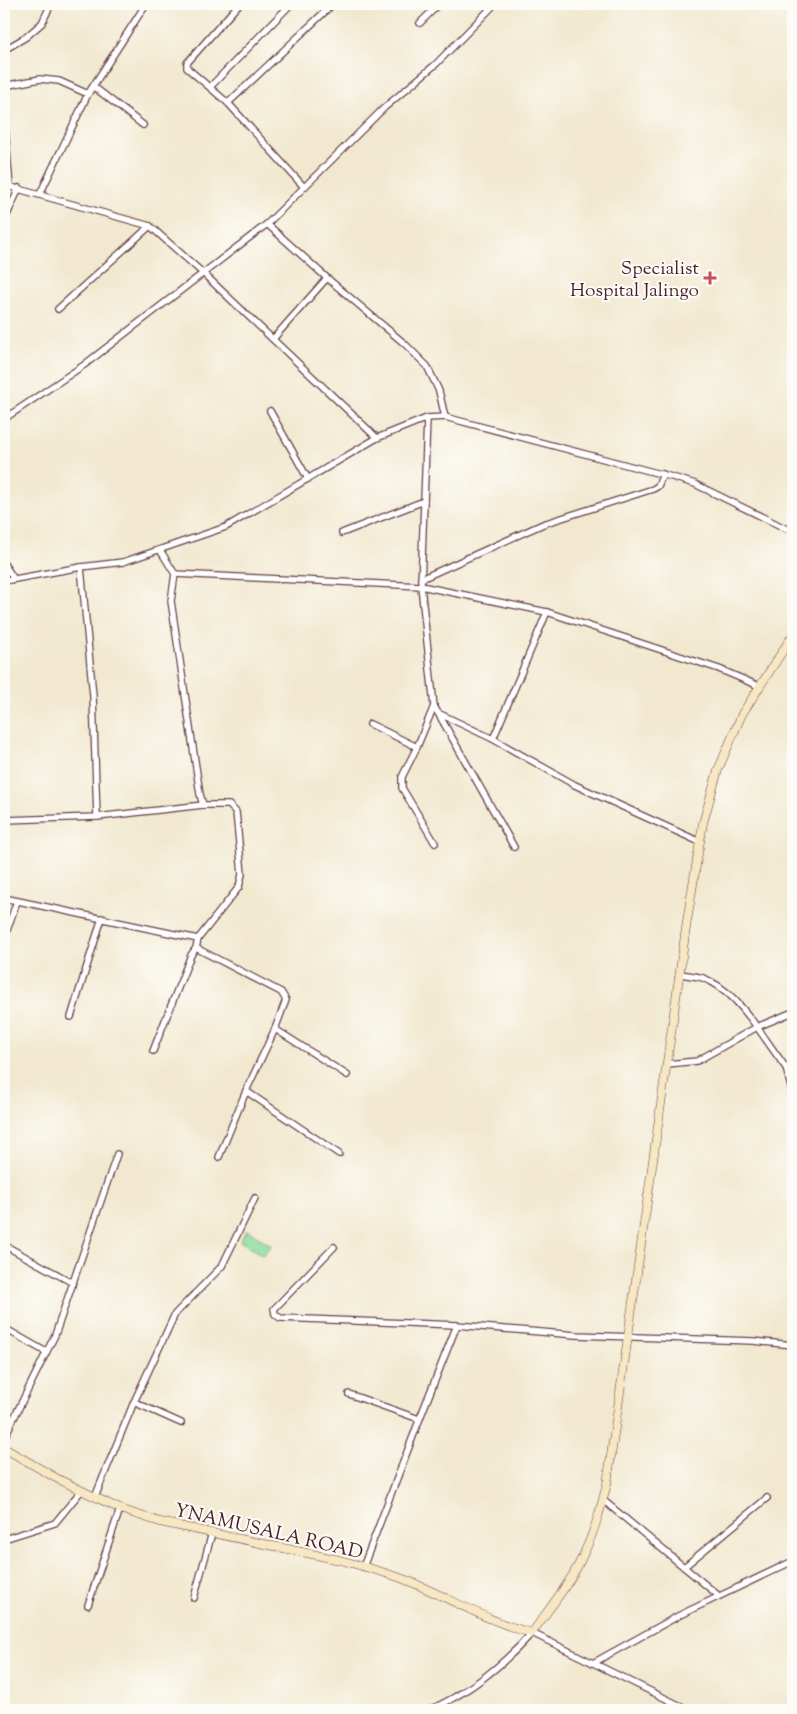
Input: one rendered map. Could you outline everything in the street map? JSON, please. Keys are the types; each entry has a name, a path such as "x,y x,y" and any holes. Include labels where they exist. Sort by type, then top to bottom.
{"main road":[{"path":"532,1633 571,1578 585,1551 595,1527 607,1484 680,974 707,808 718,770 742,714 793,635"},
{"name":"YNAMUSALA ROAD","path":"4,1448 81,1491 120,1509 160,1522 363,1566 406,1580 504,1625 532,1633"}],"street":[{"path":"4,50 42,23 51,4"},
{"path":"40,194 88,94 146,4"},
{"path":"239,4 188,63 188,68 228,103 304,187"},
{"path":"210,86 291,4"},
{"path":"228,103 333,4"},
{"path":"420,23 440,4"},
{"path":"4,419 84,365 267,224 384,108 436,64 492,7 492,4"},
{"path":"4,86 40,79 59,81 88,94"},
{"path":"94,87 143,125"},
{"path":"4,118 7,186 150,226 203,273 377,438"},
{"path":"4,222 19,188"},
{"path":"267,224 405,344 426,366 439,391 445,417"},
{"path":"58,309 150,226"},
{"path":"273,339 327,278"},
{"path":"270,411 308,479"},
{"path":"4,581 81,567 123,562 226,527 377,438 427,418 445,417 664,474 695,484 793,532"},
{"path":"427,418 421,583 434,706 514,847"},
{"path":"421,583 542,524 653,489 658,486 664,474"},
{"path":"342,533 424,502"},
{"path":"160,550 174,574 171,601 203,805"},
{"path":"4,564 14,579"},
{"path":"81,567 93,696 97,817"},
{"path":"174,574 421,583 546,612 719,669 759,686"},
{"path":"493,739 546,612"},
{"path":"434,706 402,777 402,788 435,843"},
{"path":"438,713 493,739 575,785 700,842"},
{"path":"370,724 417,747"},
{"path":"4,820 97,817 203,805 229,806 236,812 242,874 239,887 198,939 153,1051"},
{"path":"4,898 198,939"},
{"path":"4,939 18,901"},
{"path":"71,1017 102,918"},
{"path":"196,948 281,992 286,1000 275,1029 246,1091 220,1157"},
{"path":"680,974 703,978 729,993 743,1008 786,1068 793,1095"},
{"path":"667,1064 697,1061 757,1028 793,1012"},
{"path":"275,1029 347,1075"},
{"path":"246,1091 339,1154"},
{"path":"4,1438 54,1335 117,1154"},
{"path":"95,1498 134,1402 175,1314 222,1266 255,1198"},
{"path":"4,1245 72,1283"},
{"path":"334,1247 274,1309 275,1314 280,1318 457,1325 576,1335 753,1341 793,1345"},
{"path":"363,1566 457,1325"},
{"path":"4,1328 46,1352"},
{"path":"350,1394 419,1419"},
{"path":"134,1402 181,1423"},
{"path":"4,1539 55,1523 81,1491"},
{"path":"684,1567 767,1498"},
{"path":"603,1500 720,1596"},
{"path":"88,1606 120,1509"},
{"path":"194,1598 212,1533"},
{"path":"593,1663 680,1615 793,1561"},
{"path":"429,1710 447,1703 482,1679 508,1659 532,1633 689,1710"}],"green space":[{"path":"247,1230 271,1245 264,1256 240,1241"}],"place":[{"name":"Specialist Hospital Jalingo","path":"710,278"}]}
